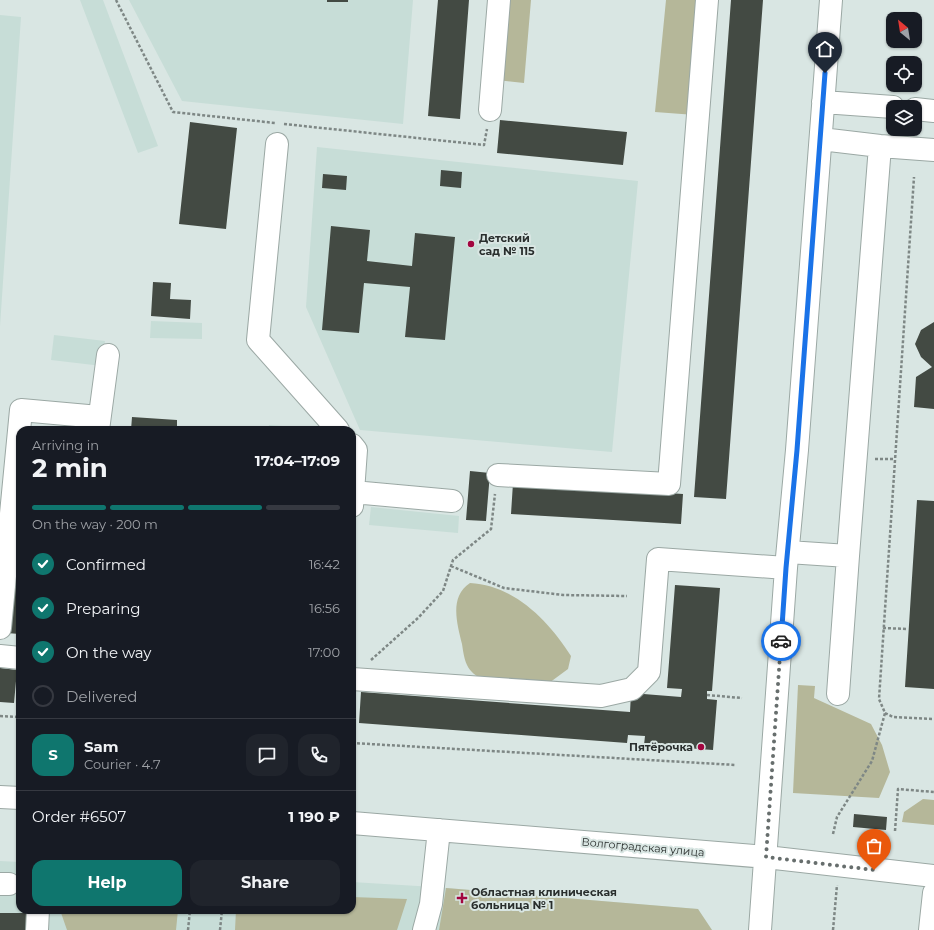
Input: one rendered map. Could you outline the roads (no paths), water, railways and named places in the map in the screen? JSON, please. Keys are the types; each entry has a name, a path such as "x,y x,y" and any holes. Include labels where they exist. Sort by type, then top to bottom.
{"street":[{"path":"490,110 499,0"},
{"path":"498,475 668,484 707,0"},
{"path":"760,930 787,560 797,450 831,0"},
{"path":"823,102 886,106"},
{"path":"922,110 934,111"},
{"path":"821,139 880,146 934,150"},
{"path":"277,144 258,340 334,426"},
{"path":"838,694 880,146"},
{"path":"19,426 21,410 98,424 108,355"},
{"path":"0,628 16,462"},
{"path":"356,499 452,501"},
{"path":"356,678 601,696 632,689 649,672 658,559 787,560 848,556"},
{"path":"0,656 16,658"},
{"path":"0,797 16,798"},
{"name":"Волгоградская улица","path":"356,823 766,857 934,876"},
{"path":"424,930 432,904 439,830"},
{"path":"930,930 934,893"},
{"path":"37,930 38,914"}],"place":[{"name":"Детский сад № 115","path":"471,244"},
{"name":"Пятёрочка","path":"701,747"},
{"name":"Областная клиническая больница № 1","path":"462,898"}]}
